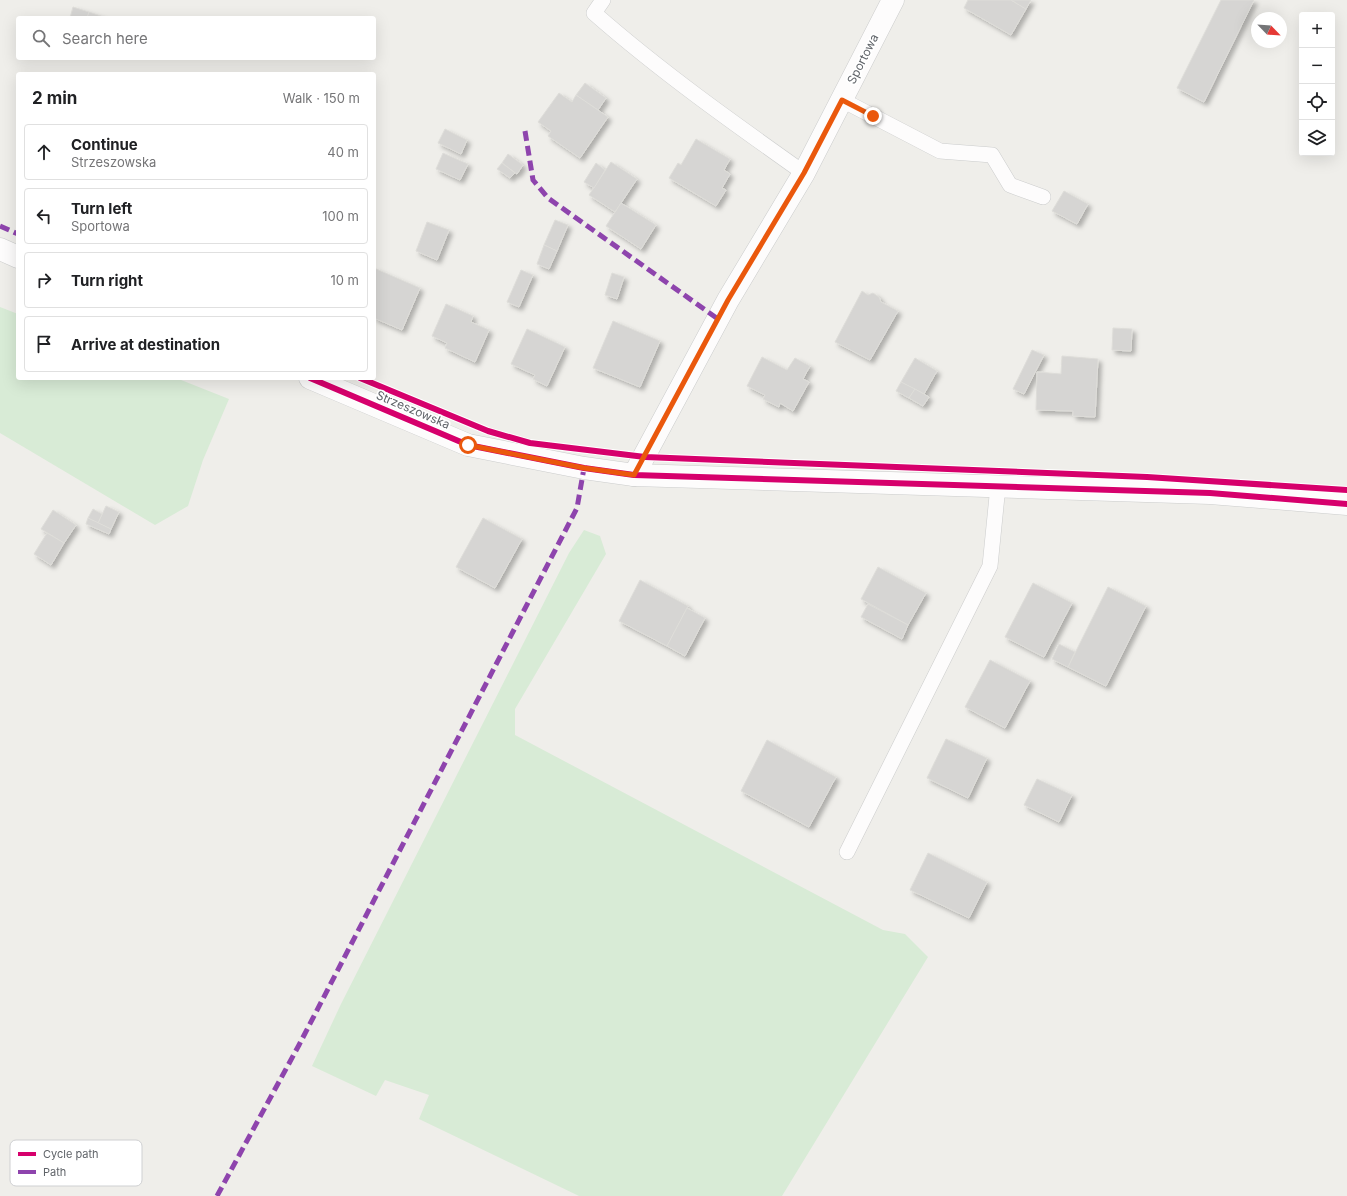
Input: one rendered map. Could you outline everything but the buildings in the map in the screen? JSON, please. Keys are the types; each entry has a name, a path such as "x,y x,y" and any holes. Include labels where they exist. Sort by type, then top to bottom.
{"street":[{"name":"Sportowa","path":"634,475 728,300 804,173 893,0"},
{"path":"0,249 16,256"},
{"name":"Strzeszowska","path":"315,380 468,445 584,468 634,475 1210,493 1347,504"}],"lane":[{"path":"603,0 594,13 636,51 739,128 804,173"},
{"path":"842,100 940,151 992,155 1010,185 1043,197"},
{"path":"848,852 990,566 998,486"}],"green space":[{"path":"0,307 16,313 16,380 181,380 229,399 203,460 188,506 155,525 0,433"},
{"path":"584,530 600,536 606,554 515,709 515,735 883,930 905,934 928,957 782,1196 579,1196 419,1119 429,1095 385,1080 376,1096 312,1066 341,1004 569,553"}],"marked path":[{"path":"525,131 533,180 548,198 718,319"},
{"path":"0,226 16,233"},
{"path":"217,1196 299,1045 577,508 584,468"}],"cycle path":[{"path":"315,380 468,445 584,468 634,475 1210,493 1347,504"},
{"path":"365,380 488,431 530,443 645,457 1147,477 1347,490"}],"route":[{"path":"468,445 584,468 634,475 728,300 804,173 842,100 873,116"}]}
